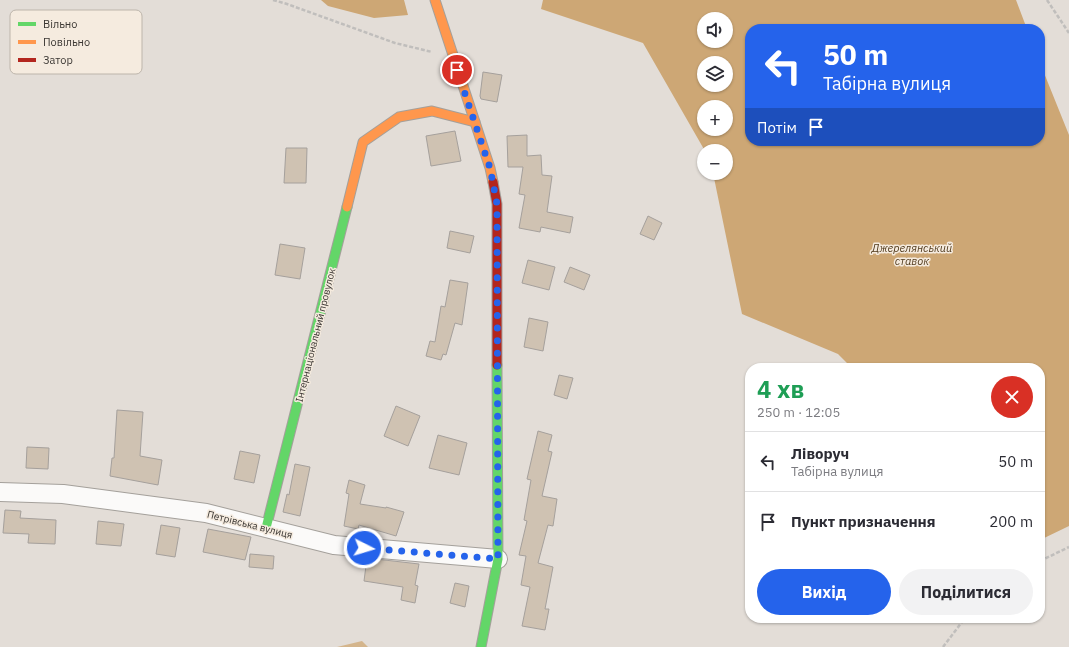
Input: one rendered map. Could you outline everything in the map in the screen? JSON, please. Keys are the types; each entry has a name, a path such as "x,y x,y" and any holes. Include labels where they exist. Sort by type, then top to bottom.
{"street":[{"path":"435,0 490,168 497,204 498,559 481,647"},
{"name":"Інтернаціональний провулок","path":"266,528 363,142 399,117 432,111 475,122"},
{"name":"Петрівська вулиця","path":"0,492 63,494 198,512 334,545 498,559"}],"path":[{"path":"273,0 395,43 453,57"},
{"path":"1047,0 1069,33"},
{"path":"1045,559 1069,547"},
{"path":"943,647 961,623"}],"shaded area":[{"path":"362,641 368,647 337,647"}],"water":[{"path":"321,0 404,0 408,15 374,18 328,6"},
{"name":"Джерелянський ставок","path":"543,0 1016,0 1025,24 745,24 745,146 1045,146 1045,75 1069,135 1069,526 1045,538 1045,363 847,363 838,354 742,314 714,180 733,180 733,144 701,144 643,43 541,9"}],"building":[{"path":"483,72 502,75 497,102 481,99 480,96"},
{"path":"455,131 461,161 431,166 426,136"},
{"path":"527,135 527,156 541,155 542,175 552,176 547,212 573,217 570,233 541,227 540,232 519,228 525,195 519,194 523,167 508,167 507,136"},
{"path":"286,148 307,148 306,183 284,183"},
{"path":"648,216 662,223 654,240 640,234"},
{"path":"450,231 474,236 470,253 447,248"},
{"path":"280,244 305,248 300,279 275,275"},
{"path":"528,260 555,267 549,290 522,283"},
{"path":"570,267 590,275 584,290 564,282"},
{"path":"450,280 468,283 462,325 455,323 446,355 443,354 441,360 426,356 430,341 435,342 441,306 445,307"},
{"path":"529,318 548,322 543,351 524,347"},
{"path":"559,375 573,378 567,399 554,395"},
{"path":"396,406 420,416 408,446 384,436"},
{"path":"117,410 143,412 140,456 162,460 158,485 110,476 112,458 114,458"},
{"path":"538,431 552,435 548,451 552,452 542,496 557,499 553,526 548,525 538,563 553,567 545,609 549,609 545,630 522,626 530,587 521,585 526,556 519,555 527,521 524,520 531,480 527,479"},
{"path":"438,435 467,443 459,475 429,468"},
{"path":"27,447 49,448 48,469 26,468"},
{"path":"240,451 260,455 254,483 234,479"},
{"path":"295,464 310,467 300,516 283,512 287,494 289,495"},
{"path":"349,480 365,485 360,504 386,507 404,512 396,536 359,525 358,529 344,526 349,494 346,493"},
{"path":"5,510 21,511 20,518 56,520 55,544 28,543 29,534 3,533"},
{"path":"98,521 124,524 121,546 96,544"},
{"path":"161,525 180,528 175,557 156,554"},
{"path":"208,529 251,537 245,560 203,552"},
{"path":"250,554 274,556 273,569 249,567"},
{"path":"367,558 419,564 415,585 418,586 415,603 401,600 403,587 364,581"},
{"path":"455,583 469,586 465,607 450,603"}],"traffic: fast":[{"path":"266,528 347,207"},
{"path":"481,647 498,559 497,365"}],"traffic: slow":[{"path":"435,0 490,168 493,182"},
{"path":"347,207 363,142 399,117 432,111 475,122"}],"traffic: jam":[{"path":"493,182 497,204 497,365"}],"route":[{"path":"364,548 498,559 497,204 490,168 457,70"}]}
